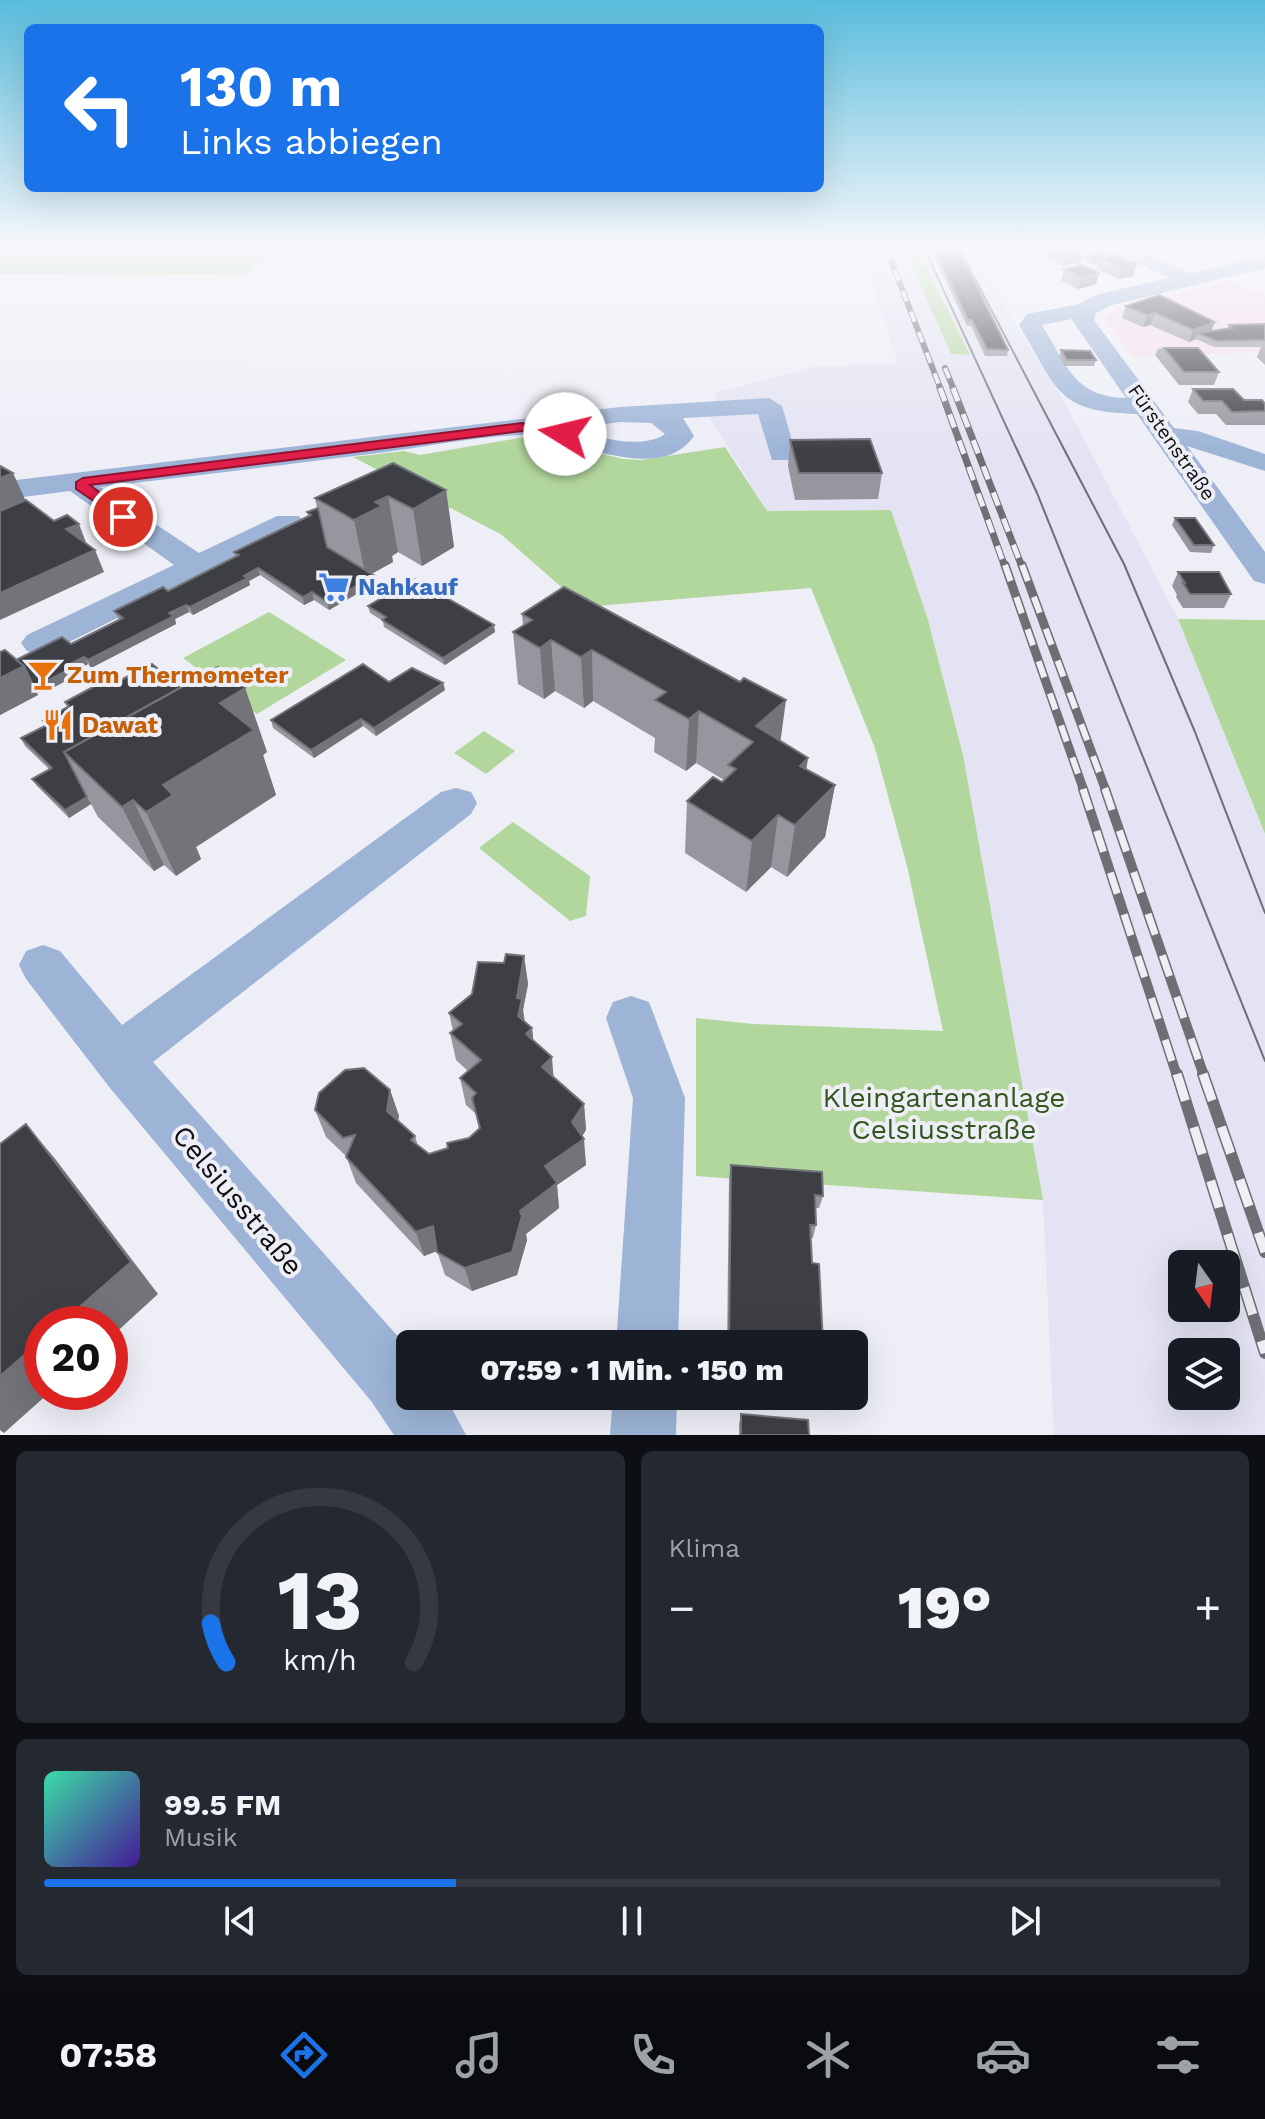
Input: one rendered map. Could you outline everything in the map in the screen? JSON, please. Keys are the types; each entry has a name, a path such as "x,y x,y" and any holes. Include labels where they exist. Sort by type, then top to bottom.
{"street":[{"path":"1051,317 1030,322 1073,393 1084,401 1100,405 1145,406"},
{"name":"Fürstenstraße","path":"1082,317 1265,574"},
{"path":"650,415 698,393"},
{"path":"3,492 707,407 769,406 782,454"},
{"path":"522,427 565,434 624,450 661,448 677,441 678,426 650,415"},
{"path":"1167,436 1188,437 1265,463"},
{"path":"83,482 83,489 197,566"},
{"path":"39,643 288,522"},
{"path":"108,1046 456,803"},
{"name":"Celsiusstraße","path":"43,965 108,1046 393,1379 433,1435"},
{"path":"631,1018 659,1098 648,1330"},
{"path":"643,1435 644,1410"}],"shaded area":[{"path":"883,317 935,317 951,354 969,355 951,317 1011,317 1064,401 1178,619 1265,835 1265,1435 1054,1435 1043,1200 963,755 928,620 891,510 767,511 702,405 718,400 714,393 813,367 898,363"},
{"path":"1265,317 1265,352 1133,357 1104,319"}],"green space":[{"path":"935,317 951,317 970,355 951,354"},
{"name":"Kleingartenanlage Celsiusstraße","path":"531,436 623,459 641,460 725,447 767,511 891,510 928,620 963,755 1043,1200 696,1176 696,1018 753,1024 943,1031 907,866 875,748 811,588 584,607 502,535 353,457 404,451 420,455"},
{"path":"269,612 346,660 257,714 183,658"},
{"path":"1178,619 1265,620 1265,834"},
{"path":"484,731 515,751 486,774 454,753"},
{"path":"513,822 590,876 586,916 570,921 479,848"}],"building":[{"path":"967,317 992,317 1008,350 987,349 972,320"},
{"path":"1164,317 1205,317 1215,322 1193,330"},
{"path":"1265,324 1265,340 1216,341 1197,333 1232,328 1229,325"},
{"path":"1164,348 1198,348 1219,372 1184,372"},
{"path":"1061,350 1090,351 1096,360 1067,360"},
{"path":"1193,389 1233,389 1244,400 1262,400 1265,411 1232,412 1222,401 1203,401"},
{"path":"870,439 882,473 799,473 790,440"},
{"path":"393,463 446,490 413,509 388,496 375,502 382,506 354,520 315,498"},
{"path":"0,466 13,473 0,478"},
{"path":"26,500 54,521 67,515 79,524 66,529 95,550 0,593 0,511"},
{"path":"318,508 327,547 375,576 327,602 312,592 303,597 258,568 244,576 248,578 190,607 186,605 169,613 174,616 88,660 84,657 66,666 70,669 43,683 33,685 24,666 16,660 62,637 71,644 123,618 114,611 163,587 168,591 239,555 234,552 311,515 307,512"},
{"path":"1175,518 1195,518 1214,545 1194,545"},
{"path":"1178,572 1219,572 1231,594 1190,594"},
{"path":"414,579 494,625 443,658 382,620 386,617 368,606"},
{"path":"564,587 740,682 744,678 786,700 756,726 808,758 800,766 835,785 795,825 778,815 752,841 687,801 713,777 722,782 736,769 728,765 753,742 699,711 689,719 655,700 666,692 592,650 581,657 551,640 540,648 513,632 532,620 522,614"},
{"path":"5,650 24,666 0,678 0,652"},
{"path":"152,664 181,687 64,752 87,797 65,810 32,779 52,768 21,738 47,725 43,721 69,706 65,702 104,681 109,686"},
{"path":"363,664 389,682 412,668 443,683 374,728 361,719 311,750 271,720"},
{"path":"218,667 245,688 220,703 254,730 163,785 173,795 146,812 133,800 122,807 64,752"},
{"path":"506,954 524,956 517,998 522,999 518,1016 532,1028 526,1034 552,1057 542,1067 584,1104 572,1122 584,1139 545,1166 557,1183 520,1211 522,1216 512,1252 465,1268 437,1252 433,1226 416,1232 346,1157 355,1135 343,1138 315,1110 319,1093 345,1070 364,1068 390,1090 387,1111 415,1136 411,1140 429,1154 448,1148 447,1143 469,1138 480,1128 472,1098 476,1093 460,1078 481,1060 450,1033 462,1024 449,1013 472,994 478,962 504,963"},
{"path":"26,1124 131,1262 81,1306 24,1306 24,1355 0,1376 0,1144"},
{"path":"731,1165 822,1172 823,1196 815,1195 816,1225 810,1225 812,1263 819,1264 822,1330 729,1330"},
{"path":"741,1414 808,1420 809,1435 741,1435"}],"tram line":[{"path":"956,317 1037,493 1265,1061"},
{"path":"995,317 1124,564 1195,732 1265,913"}],"railway":[{"path":"913,317 941,390"},
{"path":"945,368 954,390"},
{"path":"940,388 1005,567"},
{"path":"953,388 1022,567"},
{"path":"1005,565 1084,791"},
{"path":"1022,565 1106,791"},
{"path":"1083,789 1177,1076"},
{"path":"1105,789 1204,1076"},
{"path":"1177,1074 1265,1353"},
{"path":"1203,1074 1265,1252"}],"place":[{"name":"Nahkauf","path":"334,587"},
{"name":"Zum Thermometer","path":"43,675"},
{"name":"Dawat","path":"58,725"}],"route":[{"path":"123,517 83,489 83,482 522,427 565,434"}]}
